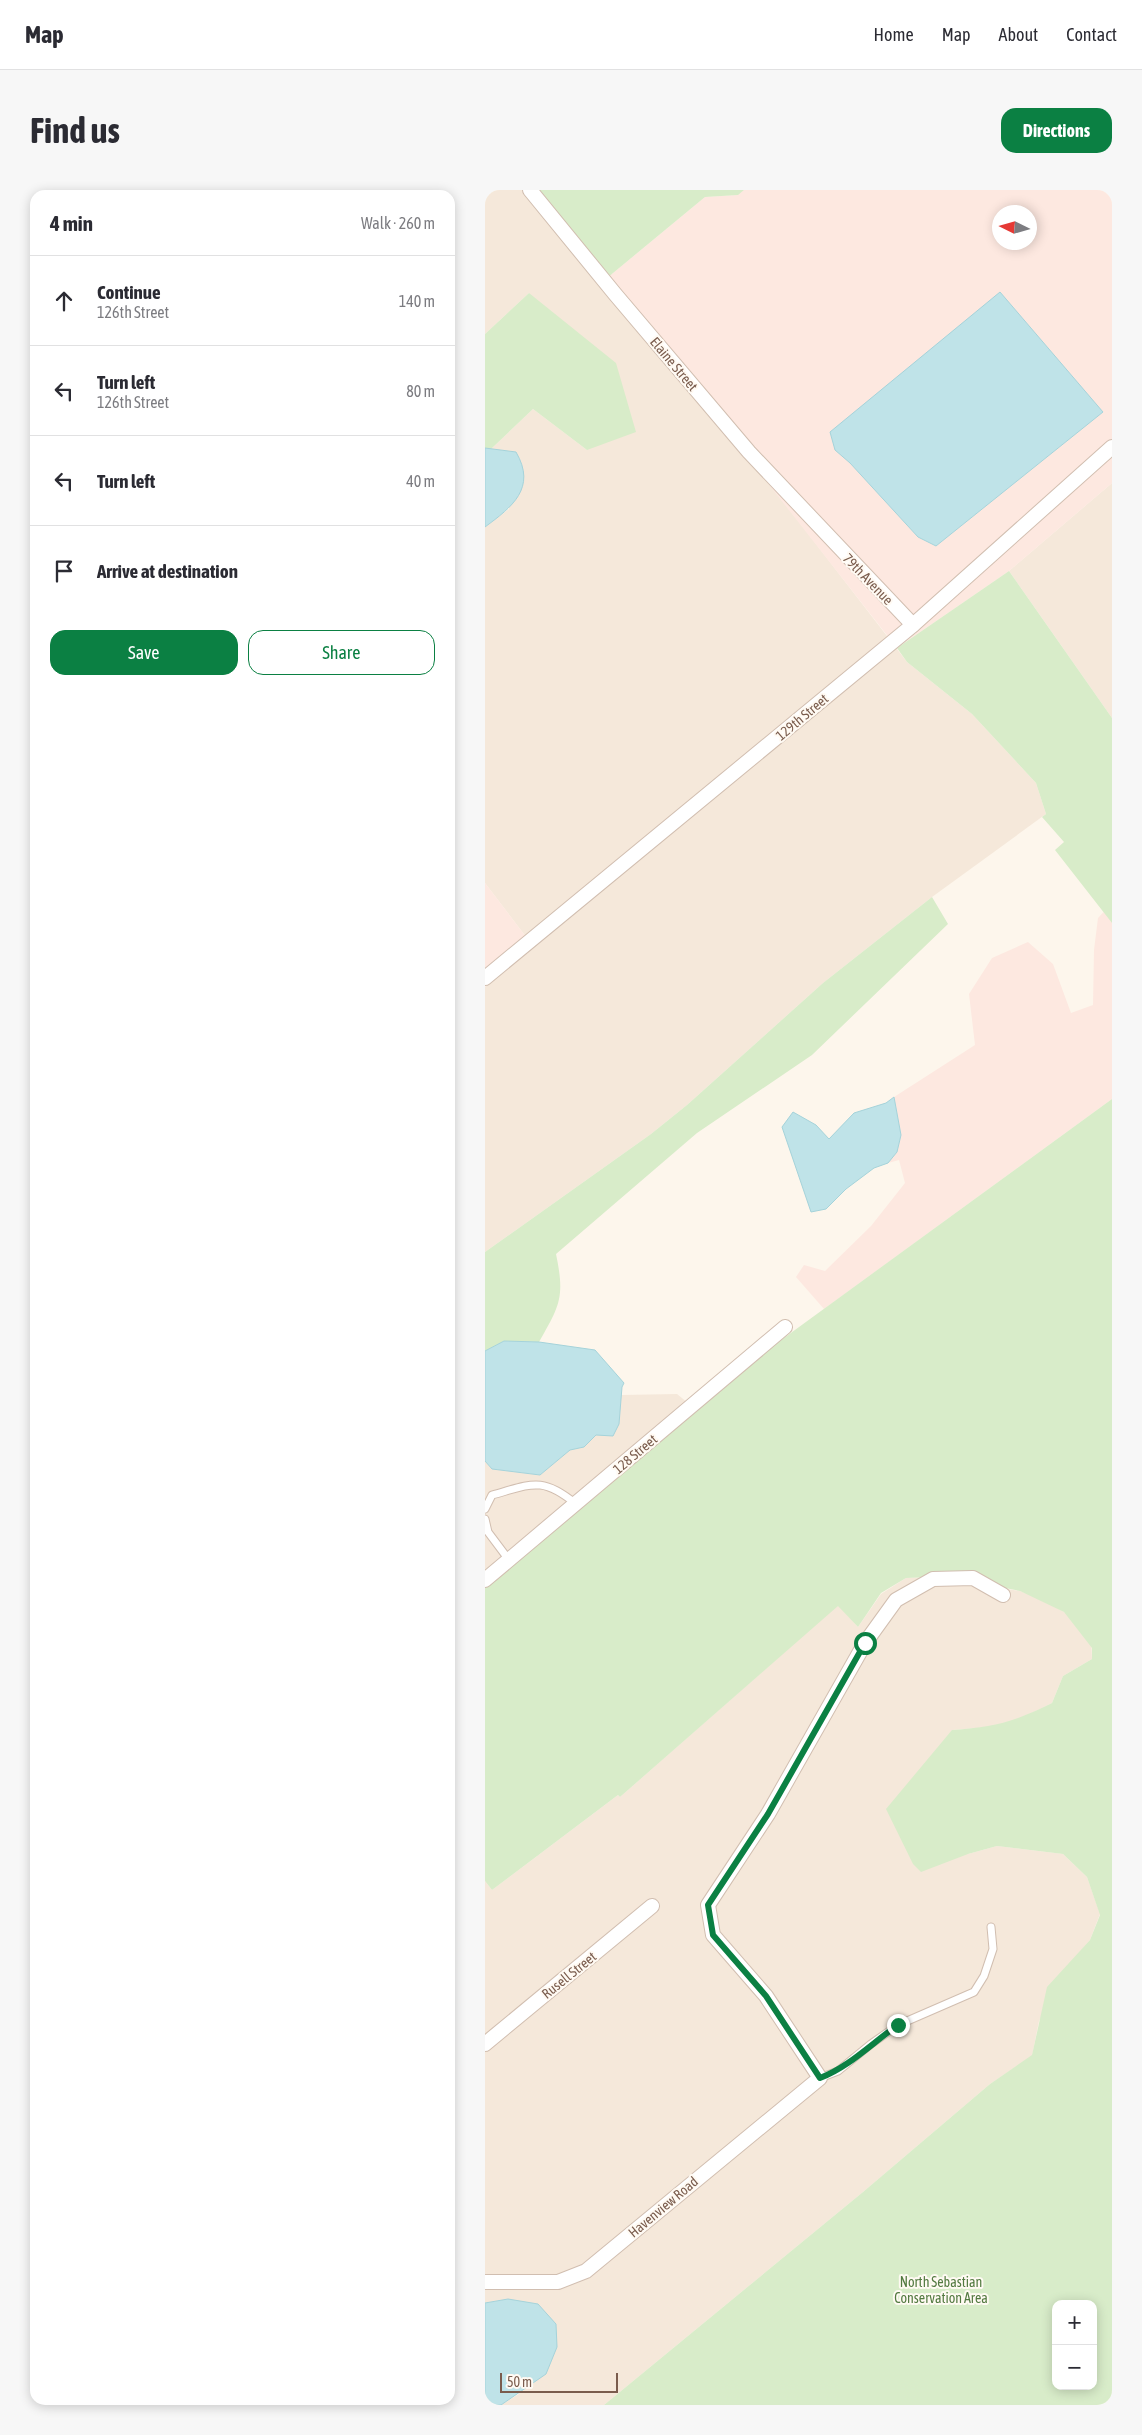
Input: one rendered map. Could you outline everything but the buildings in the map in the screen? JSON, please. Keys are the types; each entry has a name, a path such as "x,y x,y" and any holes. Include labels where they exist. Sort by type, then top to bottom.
{"street":[{"name":"Elaine Street","path":"530,190 749,452 824,532"},
{"name":"129th Street","path":"485,978 913,626 1112,447"},
{"name":"79th Avenue","path":"824,532 913,626"},
{"name":"128 Street","path":"485,1580 785,1328"},
{"path":"820,2078 766,1996 713,1935 708,1905 768,1814 865,1643 896,1600 933,1579 973,1578 1003,1595"},
{"name":"Rusell Street","path":"485,2044 652,1906"},
{"name":"Havenview Road","path":"485,2282 558,2282 586,2271 820,2078"}],"lane":[{"path":"485,1509 492,1495 537,1484 559,1489 576,1504"},
{"path":"485,1519 488,1532 509,1560"},
{"path":"820,2078 838,2071 898,2025 974,1992 984,1976 993,1949 991,1927"}],"shaded area":[{"path":"485,190 550,190 752,461 907,662 972,714 1036,783 1046,814 932,897 823,983 687,1105 651,1134 485,1252 485,987 530,942 485,883 485,527 509,509 516,453 491,449 533,409 587,450 529,293 485,334"},
{"path":"744,190 1112,190 1112,483 1009,571 897,648 607,278 705,197 737,195","holes":["1103,412 936,546 918,537 850,463 835,450"]},
{"path":"1112,483 1112,718 1009,571"},
{"path":"485,883 530,942 485,987"},
{"path":"1112,903 1112,1099 824,1309 796,1277 804,1265 825,1271 871,1226 905,1183 899,1160 888,1163 897,1152 901,1135 894,1097 975,1045 969,994 992,958 1028,942 1053,964 1071,1013 1093,1005 1094,950 1098,918"},
{"path":"677,1394 693,1407 485,1576 485,1461 492,1469 540,1475 570,1450 584,1447 596,1435 619,1424 621,1395"},
{"path":"931,1577 1020,1591 1045,1601 1091,1631 1092,1659 1063,1676 1052,1703 1022,1718 990,1727 952,1730 968,1854 997,1846 1063,1854 1087,1877 1100,1914 1090,1940 1071,1962 1039,2021 1032,2056 990,2084 863,2192 604,2405 501,2405 519,2394 508,2299 485,2303 485,1881 492,1890 618,1795 620,1797 838,1605 858,1627 881,1594 906,1578"}],"green space":[{"path":"537,190 744,190 738,195 705,197 607,278"},
{"path":"529,293 616,363 636,432 587,450 533,409 491,449 485,448 485,334"},
{"path":"1009,571 1112,718 1112,923 1055,850 1064,842 1042,817 1046,814 1036,783 972,714 907,662 897,648"},
{"path":"932,897 948,924 812,1055 697,1133 556,1254 560,1281 559,1300 552,1319 539,1342 504,1341 485,1351 485,1252 651,1134 687,1105 823,983"},
{"name":"North Sebastian Conservation Area","path":"1112,1099 1112,2405 604,2405 863,2192 990,2084 1032,2055 1047,1987 1090,1940 1100,1915 1087,1877 1063,1854 997,1846 968,1854 921,1872 913,1864 886,1809 952,1730 980,1727 1015,1719 1052,1703 1063,1676 1092,1659 1092,1648 1064,1612 1020,1591 931,1577 906,1578 881,1593 858,1627 838,1606 620,1797 618,1795 492,1890 485,1881 485,1576 729,1378"}],"water":[{"path":"1000,292 1103,412 936,546 918,537 850,463 835,450 830,432"},
{"path":"485,448 516,452 522,465 524,476 519,496 504,512 485,527"},
{"path":"894,1097 901,1135 897,1152 888,1163 874,1168 846,1189 826,1209 811,1212 782,1127 793,1112 816,1125 829,1139 854,1113 886,1103"},
{"path":"504,1341 539,1342 595,1350 624,1383 622,1387 619,1424 613,1436 596,1435 584,1447 570,1450 540,1475 492,1469 485,1461 485,1351"},
{"path":"508,2299 538,2304 556,2324 557,2347 546,2374 501,2405 485,2405 485,2303"}],"route":[{"path":"865,1643 768,1814 708,1905 713,1935 766,1996 820,2078 838,2071 898,2025"}]}
